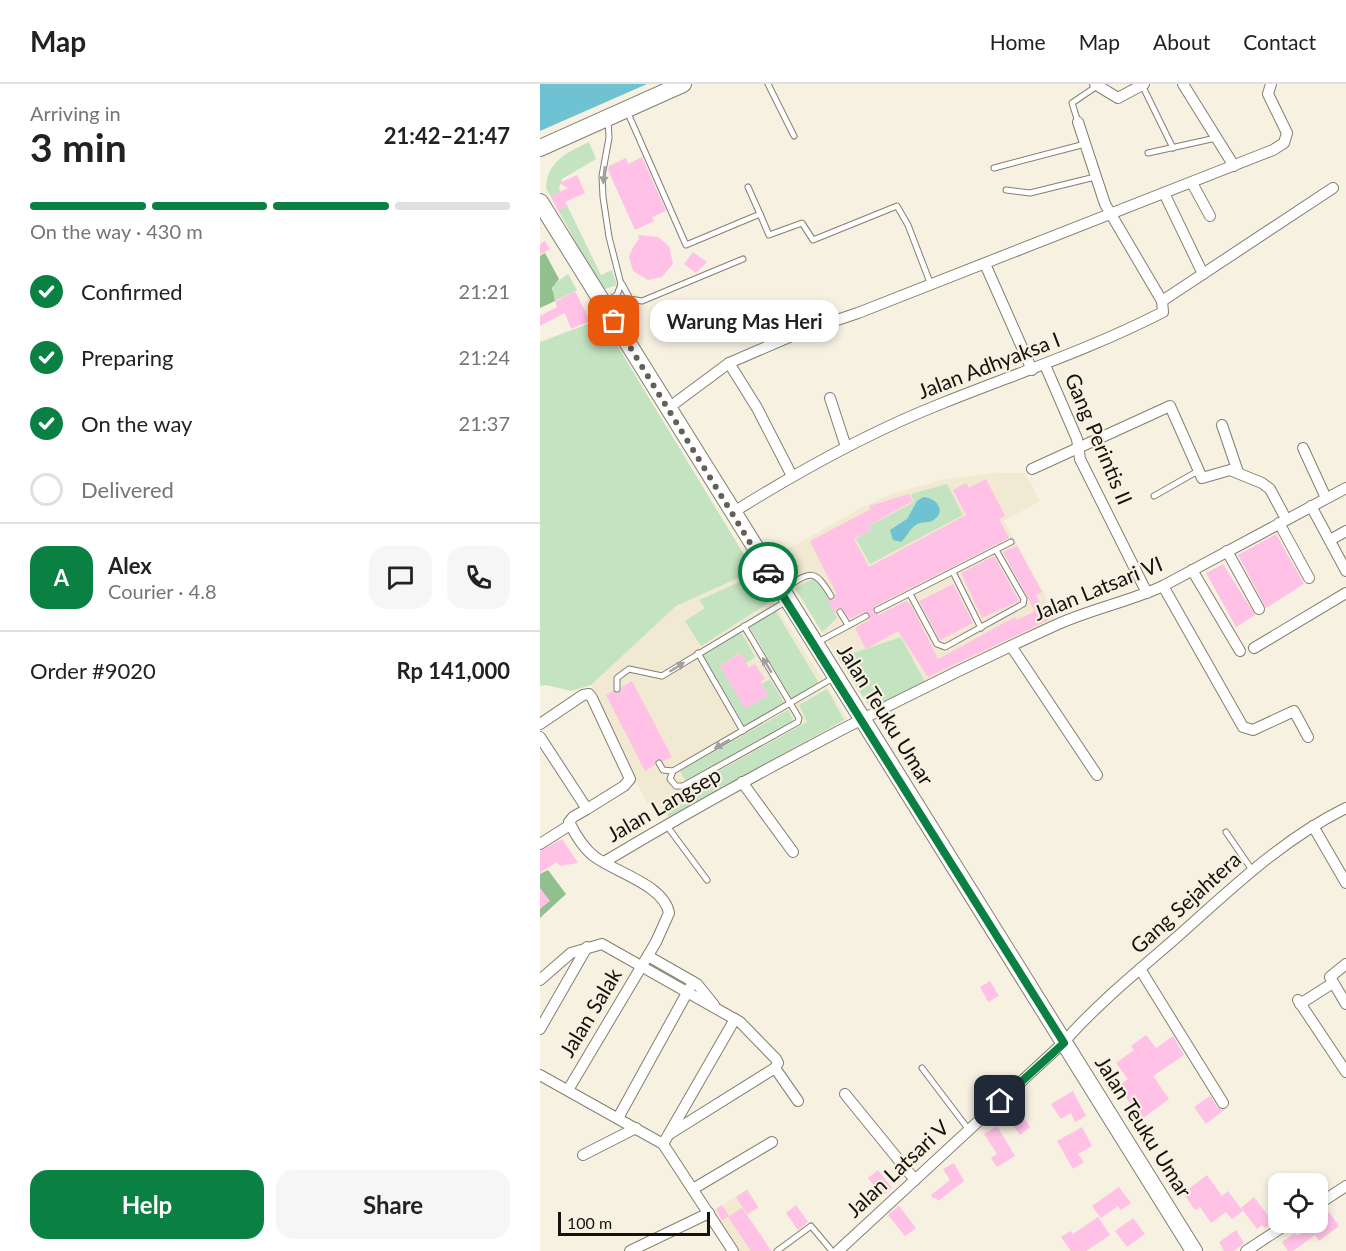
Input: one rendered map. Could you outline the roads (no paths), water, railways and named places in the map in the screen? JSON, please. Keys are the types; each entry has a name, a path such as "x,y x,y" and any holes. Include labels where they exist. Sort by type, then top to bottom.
{"highway":[{"path":"540,164 545,145 683,84"},
{"name":"Jalan Teuku Umar","path":"540,202 814,645 1194,1251"}],"street":[{"path":"1183,84 1233,166"},
{"path":"667,408 729,363 801,332 858,313 986,264 1192,183 1285,143 1287,133 1268,94 1271,84"},
{"path":"1096,85 1120,98 1143,85"},
{"path":"1078,122 1095,177 1111,215 1162,301 1333,188"},
{"path":"1192,183 1210,216"},
{"path":"1164,193 1203,274"},
{"path":"986,264 1032,370"},
{"name":"Jalan Adhyaksa I","path":"732,513 792,476 846,447 941,403 1104,342 1163,312 1162,301"},
{"path":"729,363 757,408 792,476"},
{"name":"Gang Perintis II","path":"1045,365 1077,440 1080,459 1147,593"},
{"path":"830,398 846,447"},
{"path":"1032,469 1171,406 1198,471 1204,479 1228,471 1238,472 1268,487 1309,578"},
{"path":"1222,425 1238,472"},
{"path":"1303,448 1326,498"},
{"name":"Jalan Latsari VI","path":"860,718 1081,614 1162,586 1346,488"},
{"path":"1311,506 1346,571"},
{"path":"1330,540 1346,531"},
{"path":"1227,551 1259,609"},
{"path":"1192,570 1240,651"},
{"path":"1162,586 1243,728 1252,730 1294,711 1308,737"},
{"path":"1254,648 1346,593"},
{"path":"1011,646 1097,775"},
{"path":"540,723 585,694 592,698 630,779 624,786 571,819 570,825 589,852 604,862"},
{"name":"Jalan Langsep","path":"604,862 742,782 860,718"},
{"path":"540,737 587,808"},
{"path":"742,782 793,852"},
{"name":"Gang Sejahtera","path":"1064,1043 1094,1010 1280,846 1346,808"},
{"path":"540,844 570,825"},
{"path":"1313,826 1346,883"},
{"name":"Jalan Langsep","path":"604,862 640,881 668,907 666,923 645,961"},
{"path":"540,980 568,954 587,946 602,944 645,961 691,987 716,1008 735,1019 776,1059 778,1063 775,1068 666,1140"},
{"path":"540,1029 587,946"},
{"name":"Jalan Salak","path":"568,1090 645,961"},
{"path":"1346,964 1332,973 1330,978 1346,1004"},
{"path":"1140,969 1223,1103"},
{"path":"1333,983 1299,1002 1346,1072"},
{"path":"618,1118 691,987"},
{"path":"666,1140 735,1019"},
{"name":"Jalan Latsari V","path":"838,1251 1064,1043"},
{"path":"775,1068 798,1101"},
{"path":"540,1075 636,1128 666,1140 733,1251"},
{"path":"845,1094 915,1180"},
{"path":"583,1155 636,1128"},
{"path":"693,1188 772,1142"},
{"path":"1328,1198 1346,1186"},
{"path":"630,1251 709,1213"},
{"path":"1246,1251 1273,1233"}],"lane":[{"path":"768,84 794,136"},
{"path":"1078,122 1072,103 1096,85"},
{"path":"1143,85 1173,148"},
{"path":"626,110 686,245 760,214"},
{"path":"608,118 610,134 603,177 603,197 611,247 628,297 642,301 743,259"},
{"path":"1148,153 1216,138"},
{"path":"994,168 1085,144"},
{"path":"1006,190 1030,193 1095,177"},
{"path":"748,187 770,235 802,223 812,240 898,206 931,285"},
{"path":"603,304 617,295 621,281"},
{"path":"1154,496 1198,471"},
{"path":"877,610 1011,542"},
{"path":"910,594 939,646 945,646 981,628 1022,607 1024,602 996,550"},
{"path":"953,572 981,628"},
{"path":"617,689 617,678 629,669 662,676 744,626 784,596 803,577 813,574 820,578 831,596"},
{"path":"840,612 848,625"},
{"path":"814,645 866,616"},
{"path":"673,771 670,778 676,786 681,787 796,724 799,718 744,626"},
{"path":"698,653 743,731"},
{"path":"658,763 663,770 673,771 834,677"},
{"path":"667,825 706,880"},
{"path":"1226,832 1252,870"},
{"path":"922,1068 969,1130"},
{"path":"777,1251 811,1226 832,1251"}],"water":[{"path":"540,84 647,84 540,131"},
{"path":"923,497 938,504 940,511 938,515 931,521 917,524 901,542 893,540 890,530 907,519 917,501"}],"place":[{"name":"Warung Mas Heri","path":"614,321"}]}
